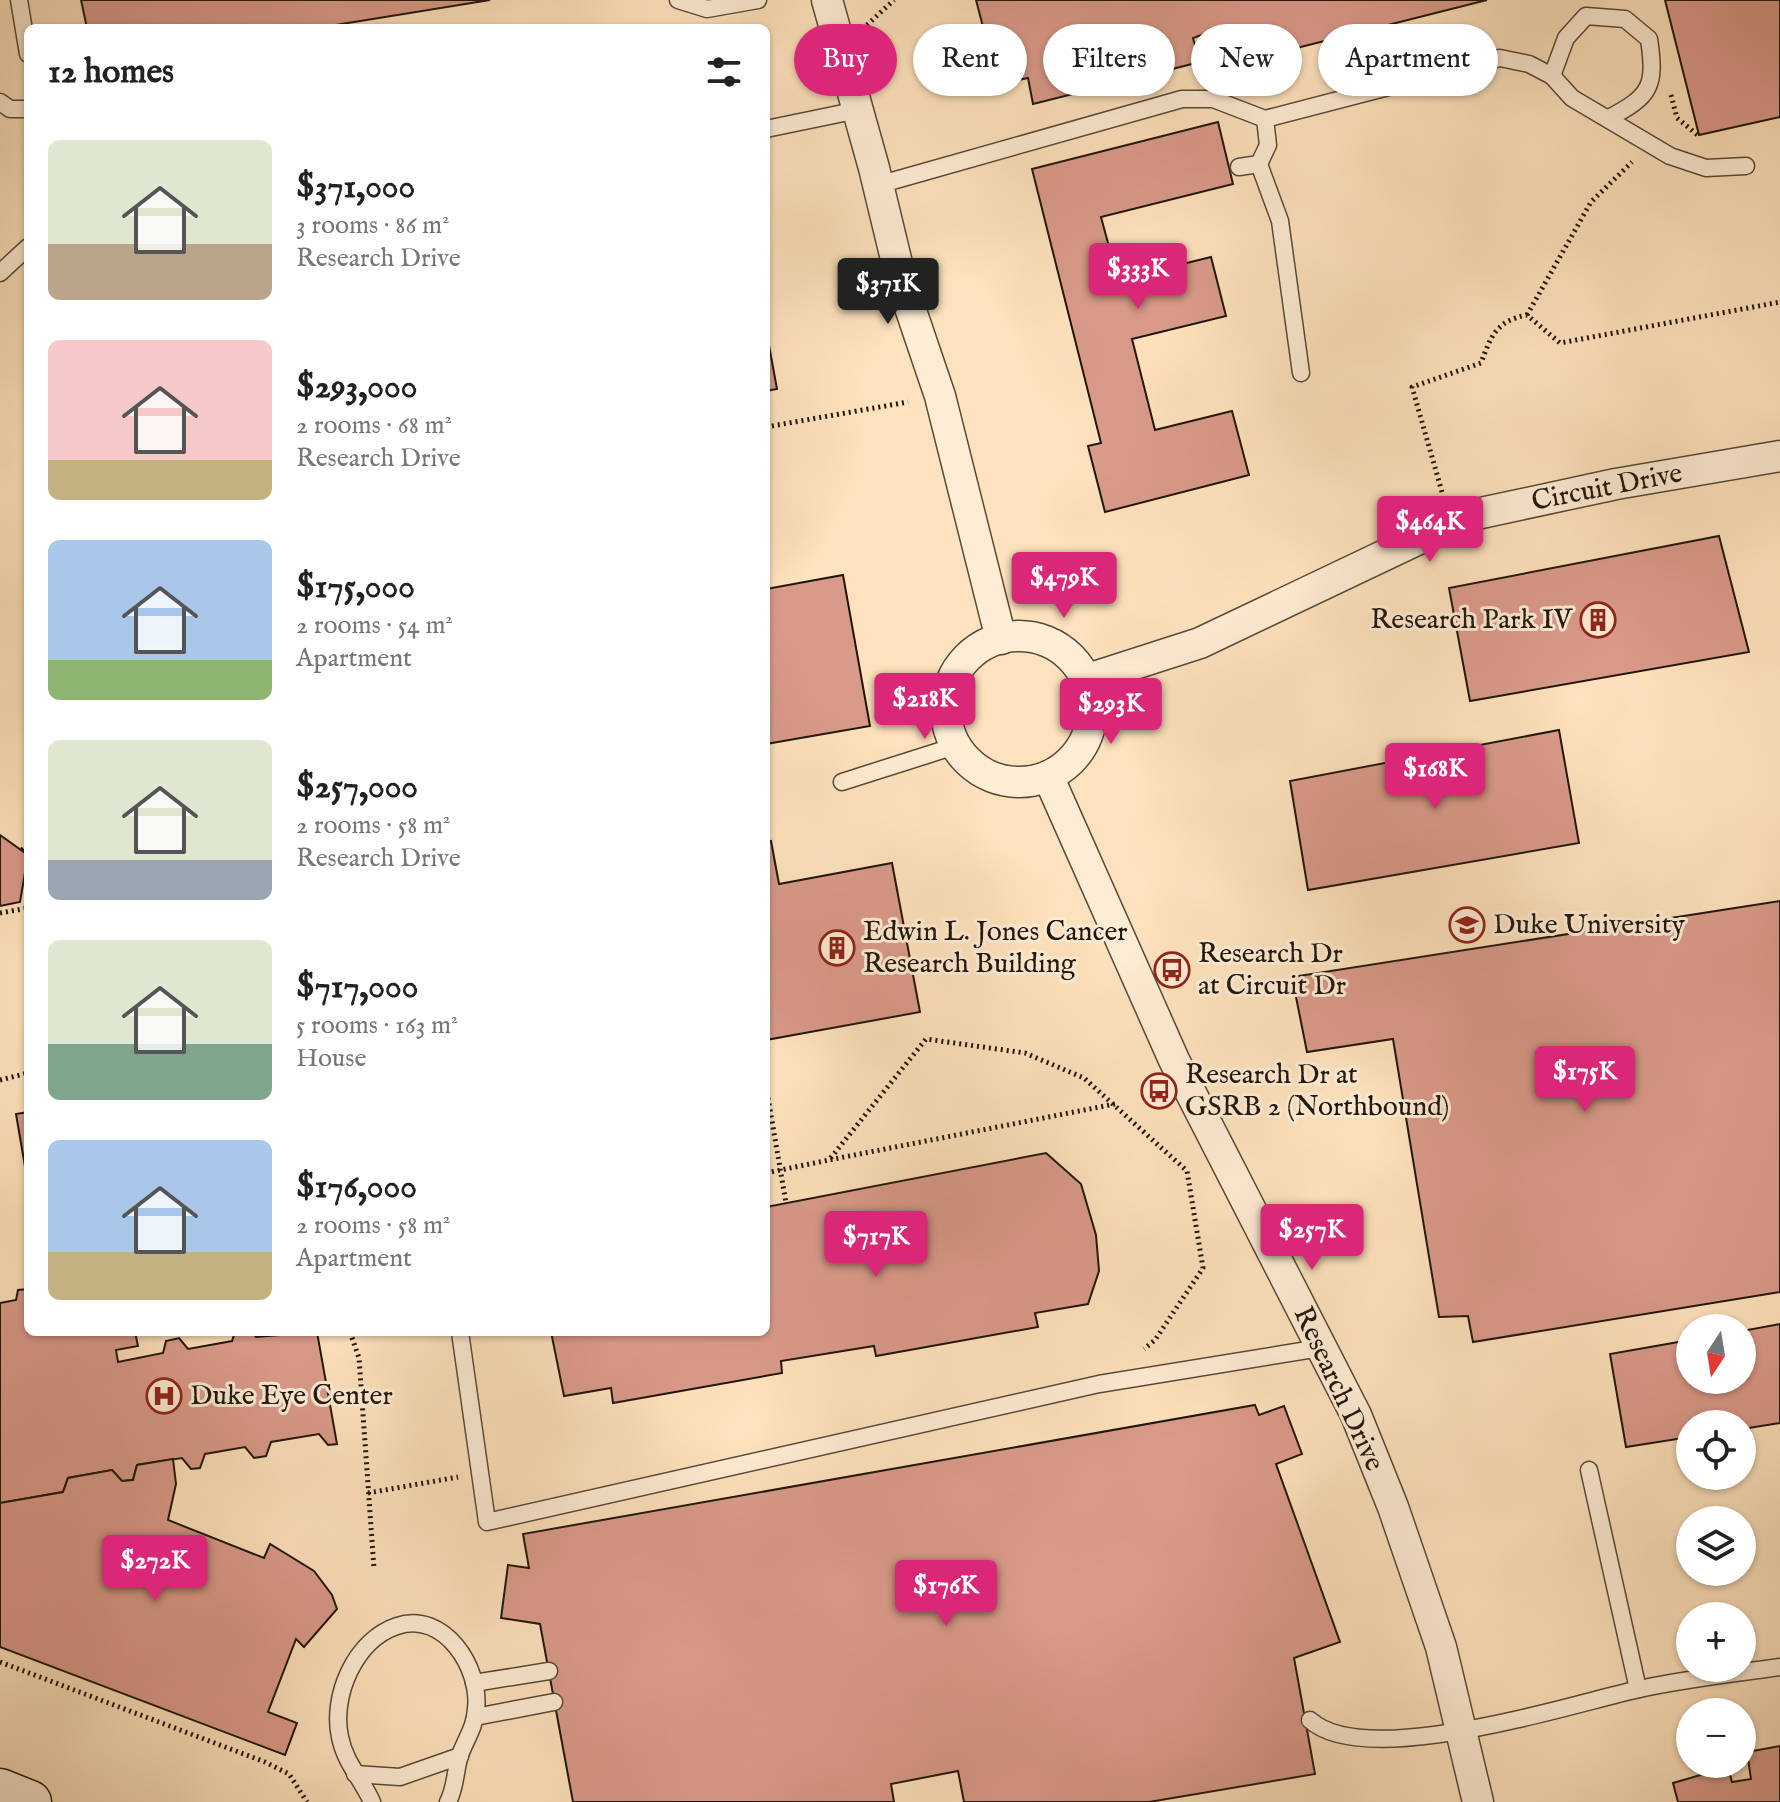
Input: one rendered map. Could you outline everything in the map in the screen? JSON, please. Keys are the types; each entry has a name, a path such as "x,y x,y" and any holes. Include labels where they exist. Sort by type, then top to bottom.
{"main road":[{"path":"0,1790 30,1802"}],"street":[{"path":"827,0 902,284 940,396 1001,639"},
{"name":"Circuit Drive","path":"1085,680 1200,643 1467,516 1616,484 1780,456"},
{"path":"1029,637 1048,642 1076,663 1085,680 1092,702 1090,727 1080,751 1062,769 1027,782 1006,781 971,765 955,746 946,720 947,696 954,674 977,649 1001,639 1029,637"},
{"name":"Research Drive","path":"1048,776 1174,1060 1356,1415 1393,1507 1441,1647 1478,1802"}],"lane":[{"path":"19,0 24,30"},
{"path":"678,0 707,9 758,0"},
{"path":"1552,76 1566,38 1586,16 1625,19 1649,39 1654,73 1636,103 1609,118"},
{"path":"878,185 1182,99 1213,99 1265,119 1500,58 1529,64 1552,76 1572,98 1650,144 1706,168 1746,166"},
{"path":"0,102 10,109 24,109"},
{"path":"770,128 858,110"},
{"path":"1265,119 1268,145 1259,164 1280,221 1301,373"},
{"path":"1239,167 1259,164"},
{"path":"0,273 24,251"},
{"path":"842,782 955,746"},
{"path":"461,1336 487,1522 1099,1384 1320,1348"},
{"path":"1589,1470 1638,1689"},
{"path":"372,1802 342,1746 338,1708 346,1678 379,1635 399,1625 425,1625 454,1642 468,1662 474,1683 475,1717 460,1756 448,1802"},
{"path":"1310,1720 1323,1732 1382,1741 1463,1729 1638,1689 1780,1667"},
{"path":"474,1683 549,1671"},
{"path":"475,1717 554,1702"},
{"path":"355,1774 400,1777 460,1756"}],"path":[{"path":"869,24 894,0"},
{"path":"1670,88 1677,118 1719,152 1746,166"},
{"path":"1467,516 1442,493 1412,387 1481,363 1491,336 1508,319 1527,315 1591,202 1650,144"},
{"path":"1527,315 1560,343 1780,302"},
{"path":"770,426 940,396"},
{"path":"0,913 24,909"},
{"path":"829,1160 926,1039 1025,1053 1084,1078 1187,1171 1203,1268 1155,1340 1099,1384"},
{"path":"0,1080 24,1074"},
{"path":"770,1172 1115,1104"},
{"path":"770,1110 786,1203"},
{"path":"351,1336 359,1358 374,1569"},
{"path":"368,1493 480,1473"},
{"path":"0,1662 265,1762 289,1774 307,1802"}],"building":[{"path":"81,0 490,0 342,24 86,24"},
{"path":"976,0 1487,0 1392,24 1318,24 1318,43 1302,47 1302,24 1191,24 1191,64 1175,68 1175,24 1043,24 1043,96 1065,96 1033,104 1027,78 1027,24 982,24"},
{"path":"1665,0 1780,0 1780,117 1699,135"},
{"path":"1218,122 1233,184 1101,217 1118,280 1211,257 1226,316 1132,339 1155,430 1232,411 1249,475 1105,512 1088,446 1101,443 1032,169"},
{"path":"770,351 777,389 770,390"},
{"name":"Research Park IV","path":"1719,536 1749,652 1470,701 1449,588"},
{"path":"843,575 870,726 770,743 770,588"},
{"path":"1559,730 1579,843 1308,890 1290,781"},
{"path":"0,835 24,852 24,878 20,902 0,906"},
{"name":"Edwin L. Jones Cancer Research Building","path":"770,841 779,884 892,863 920,1012 770,1039"},
{"path":"1780,901 1780,1292 1473,1342 1468,1316 1439,1317 1393,1039 1307,1052 1292,977"},
{"path":"24,1113 24,1161 16,1114"},
{"path":"1046,1153 1081,1184 1096,1235 1099,1271 1088,1304 1035,1313 1038,1327 876,1356 874,1346 781,1361 782,1373 613,1403 611,1388 564,1396 552,1336 770,1336 770,1206"},
{"name":"Duke Eye Center","path":"24,1289 24,1336 136,1336 138,1346 116,1350 118,1362 163,1353 166,1341 179,1338 188,1349 232,1341 234,1336 318,1336 337,1444 328,1445 319,1434 271,1442 266,1456 254,1458 245,1447 205,1454 200,1468 191,1469 182,1458 137,1465 133,1480 122,1481 112,1470 68,1478 63,1492 0,1503 0,1303 16,1300 18,1290"},
{"path":"1780,1324 1780,1423 1756,1427 1756,1410 1676,1410 1676,1439 1626,1447 1610,1354 1676,1342 1676,1394 1756,1394 1756,1328"},
{"path":"1255,1405 1259,1415 1284,1406 1302,1454 1276,1464 1340,1642 1294,1658 1315,1774 1149,1802 964,1802 958,1771 891,1784 894,1802 573,1802 540,1624 501,1618 508,1565 529,1568 523,1534"},
{"path":"173,1459 176,1484 168,1520 264,1558 270,1544 314,1571 332,1595 337,1609 304,1647 296,1639 268,1712 297,1723 285,1755 0,1647 0,1503 63,1492 68,1478 112,1470 122,1481 133,1480 137,1465"},
{"path":"1780,1746 1780,1802 1678,1802 1673,1783 1690,1778 1731,1778 1732,1782 1756,1778 1756,1750"}],"place":[{"name":"Research Park IV","path":"1598,620"},
{"name":"Duke University","path":"1467,925"},
{"name":"Edwin L. Jones Cancer Research Building","path":"837,948"},
{"name":"Research Dr at Circuit Dr","path":"1172,970"},
{"name":"Research Dr at GSRB 2 (Northbound)","path":"1159,1091"},
{"name":"Duke Eye Center","path":"164,1396"}]}
